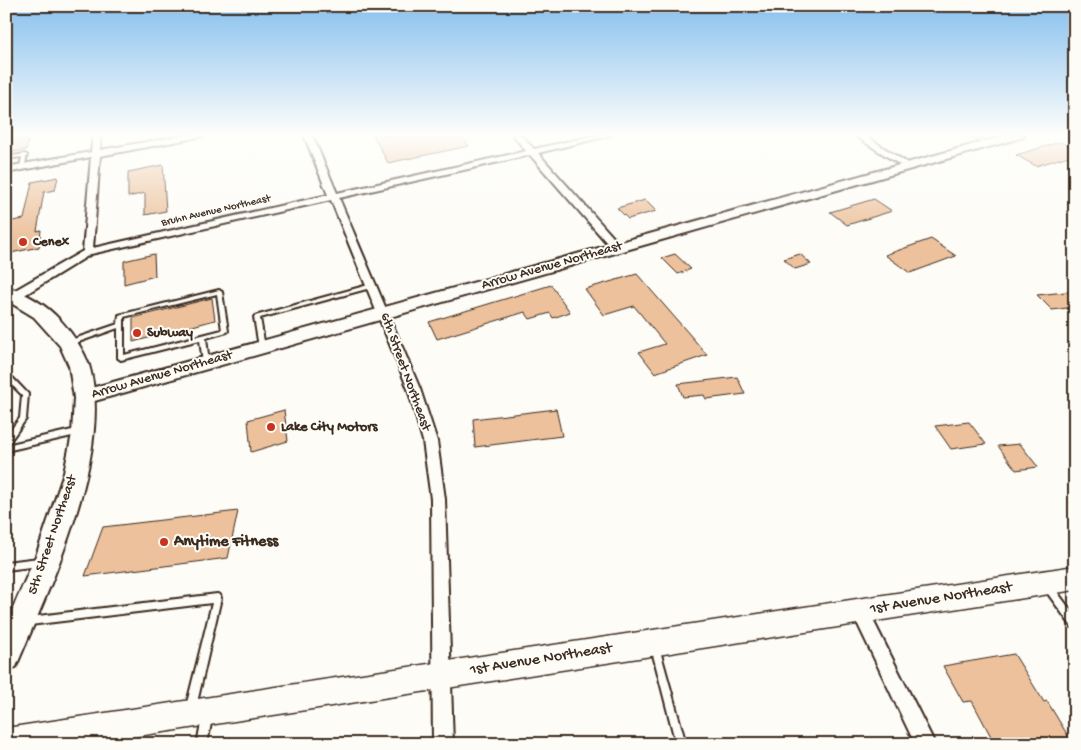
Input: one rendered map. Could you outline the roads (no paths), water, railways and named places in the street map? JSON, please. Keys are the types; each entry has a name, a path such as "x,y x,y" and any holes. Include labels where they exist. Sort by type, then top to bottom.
{"main road":[{"name":"5th Street Northeast","path":"6,657 68,498 77,466 83,430 84,397 79,365 68,343 48,319 10,294"},
{"name":"1st Avenue Northeast","path":"6,742 1075,578"}],"street":[{"path":"88,252 95,170"},
{"name":"6th Street Northeast","path":"322,170 414,389 430,441 438,499 440,676 443,744"},
{"name":"Bruhn Avenue Northeast","path":"10,294 88,252 451,170"},
{"path":"549,170 617,248"},
{"name":"Arrow Avenue Northeast","path":"84,397 894,170"},
{"path":"860,612 925,744"}],"lane":[{"path":"262,347 257,317 372,286"},
{"path":"219,292 224,332 121,358 121,325 121,316 219,292"},
{"path":"68,343 121,325"},
{"path":"203,337 206,363"},
{"path":"6,375 25,394 23,419 6,442"},
{"path":"6,448 83,430"},
{"path":"6,566 45,561"},
{"path":"1045,583 1075,624"},
{"path":"21,622 216,598 199,713 202,744"},
{"path":"654,643 681,744"}],"place":[{"name":"Cenex","path":"23,242"},
{"name":"Subway","path":"137,333"},
{"name":"Lake City Motors","path":"271,427"},
{"name":"Anytime Fitness","path":"164,542"}]}
